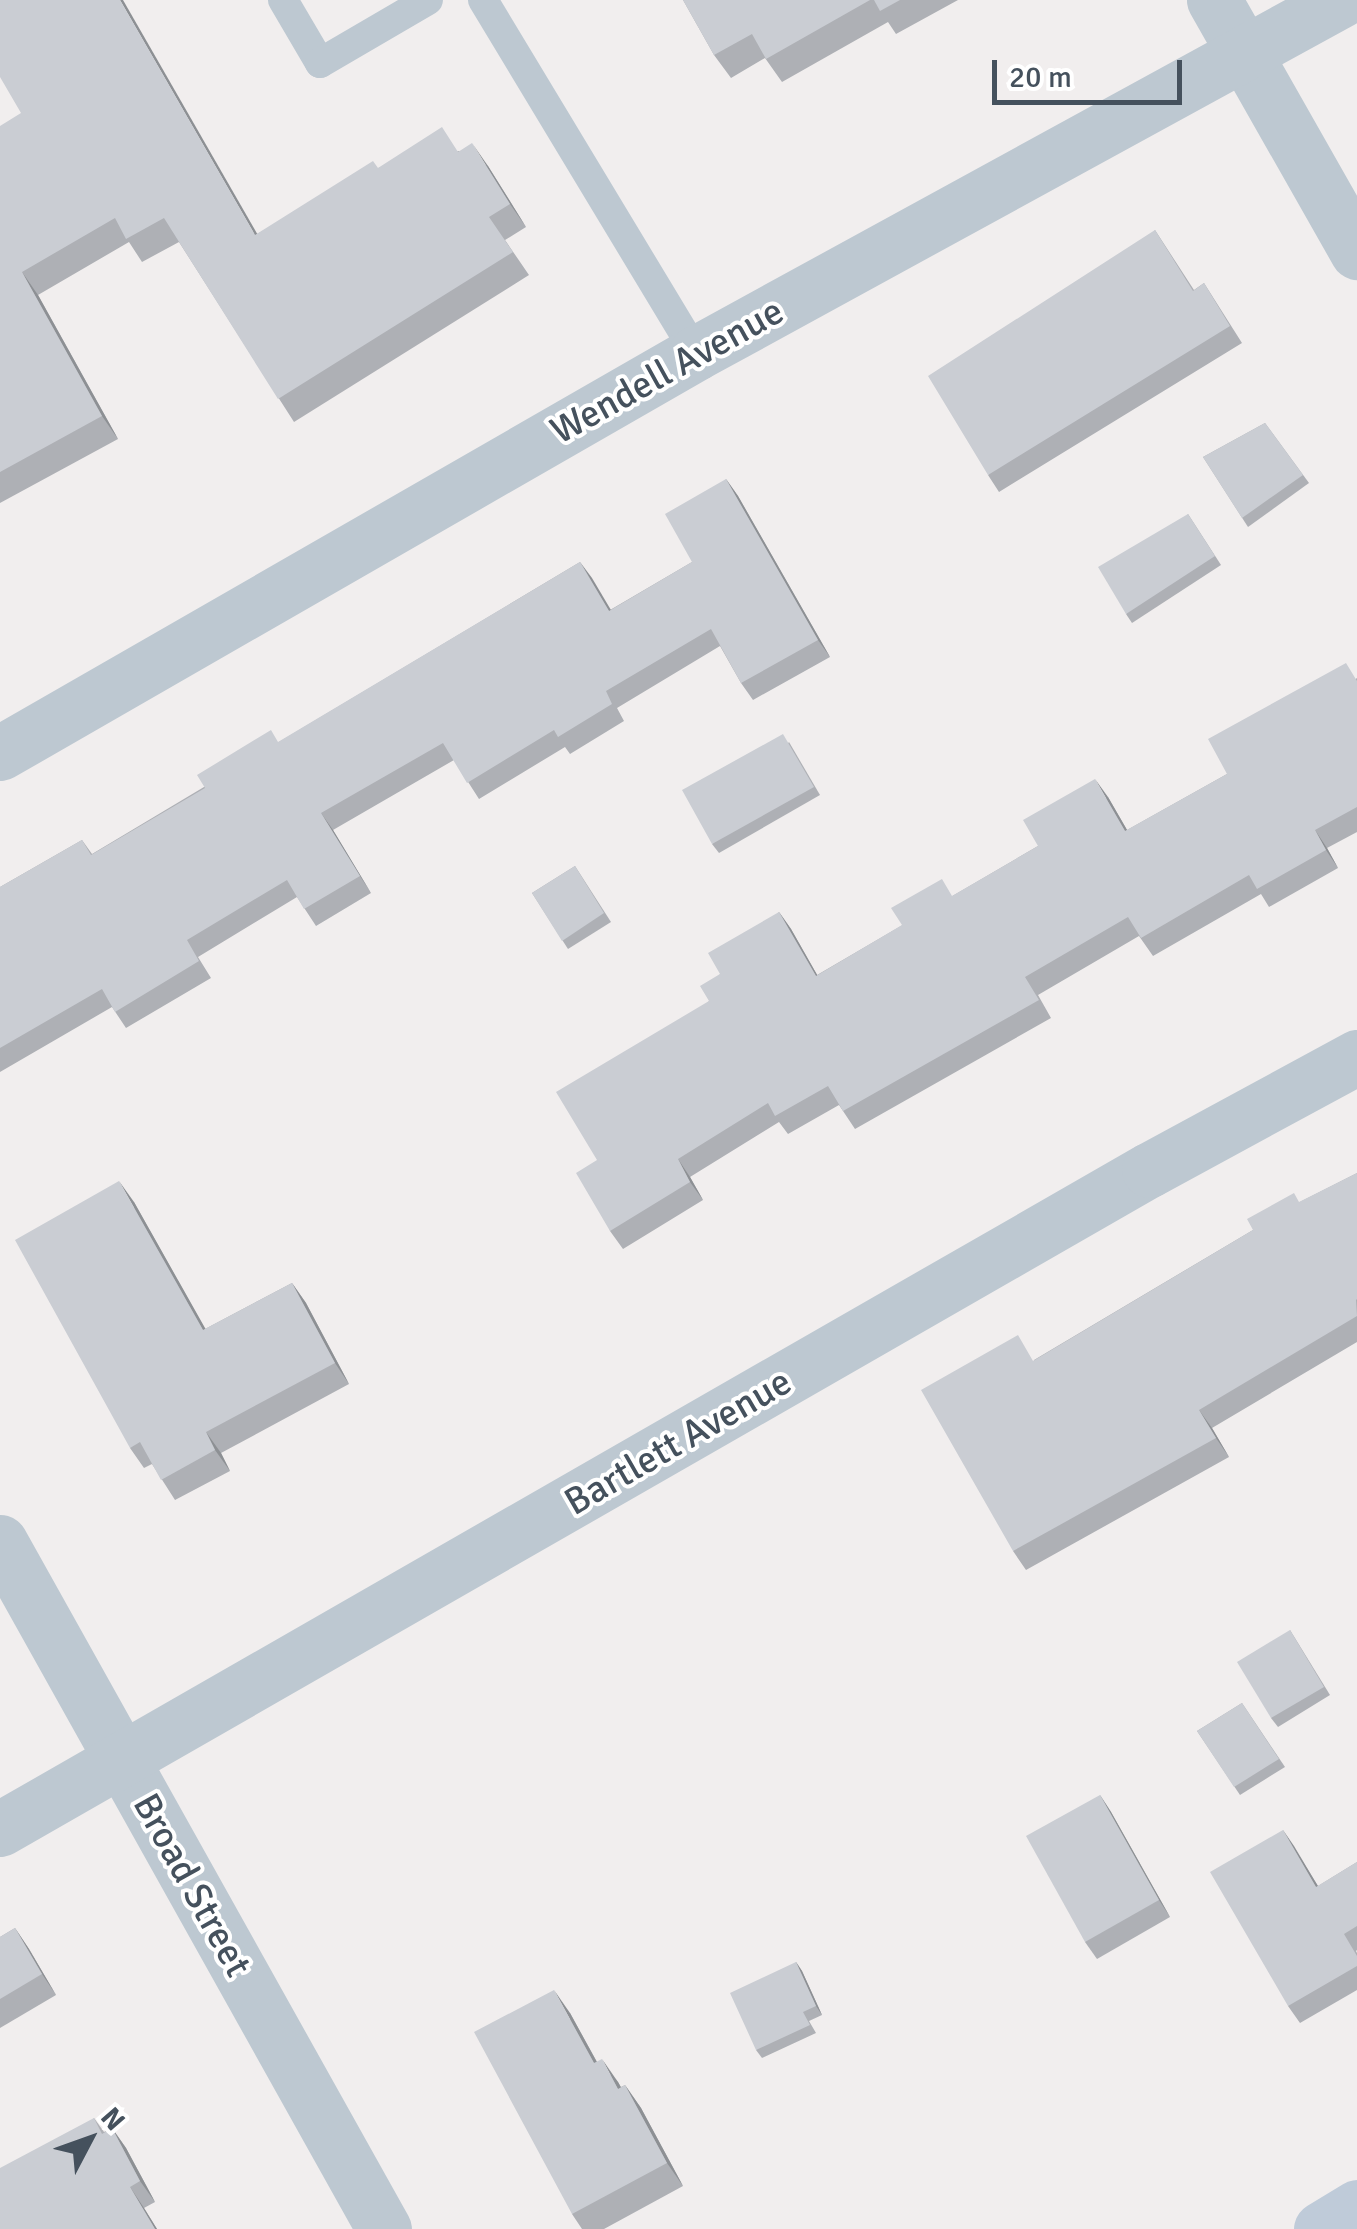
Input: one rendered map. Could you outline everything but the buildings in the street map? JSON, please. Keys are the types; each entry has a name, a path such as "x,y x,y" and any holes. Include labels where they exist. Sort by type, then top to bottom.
{"street":[{"path":"1214,0 1357,252"},
{"name":"Wendell Avenue","path":"0,753 696,353 1340,0"},
{"name":"Bartlett Avenue","path":"0,1828 123,1762 1149,1170 1357,1058"},
{"name":"Broad Street","path":"0,1542 384,2229"},
{"path":"1321,2229 1357,2207"}],"lane":[{"path":"283,0 320,63 428,0"},
{"path":"483,0 696,353"}]}
